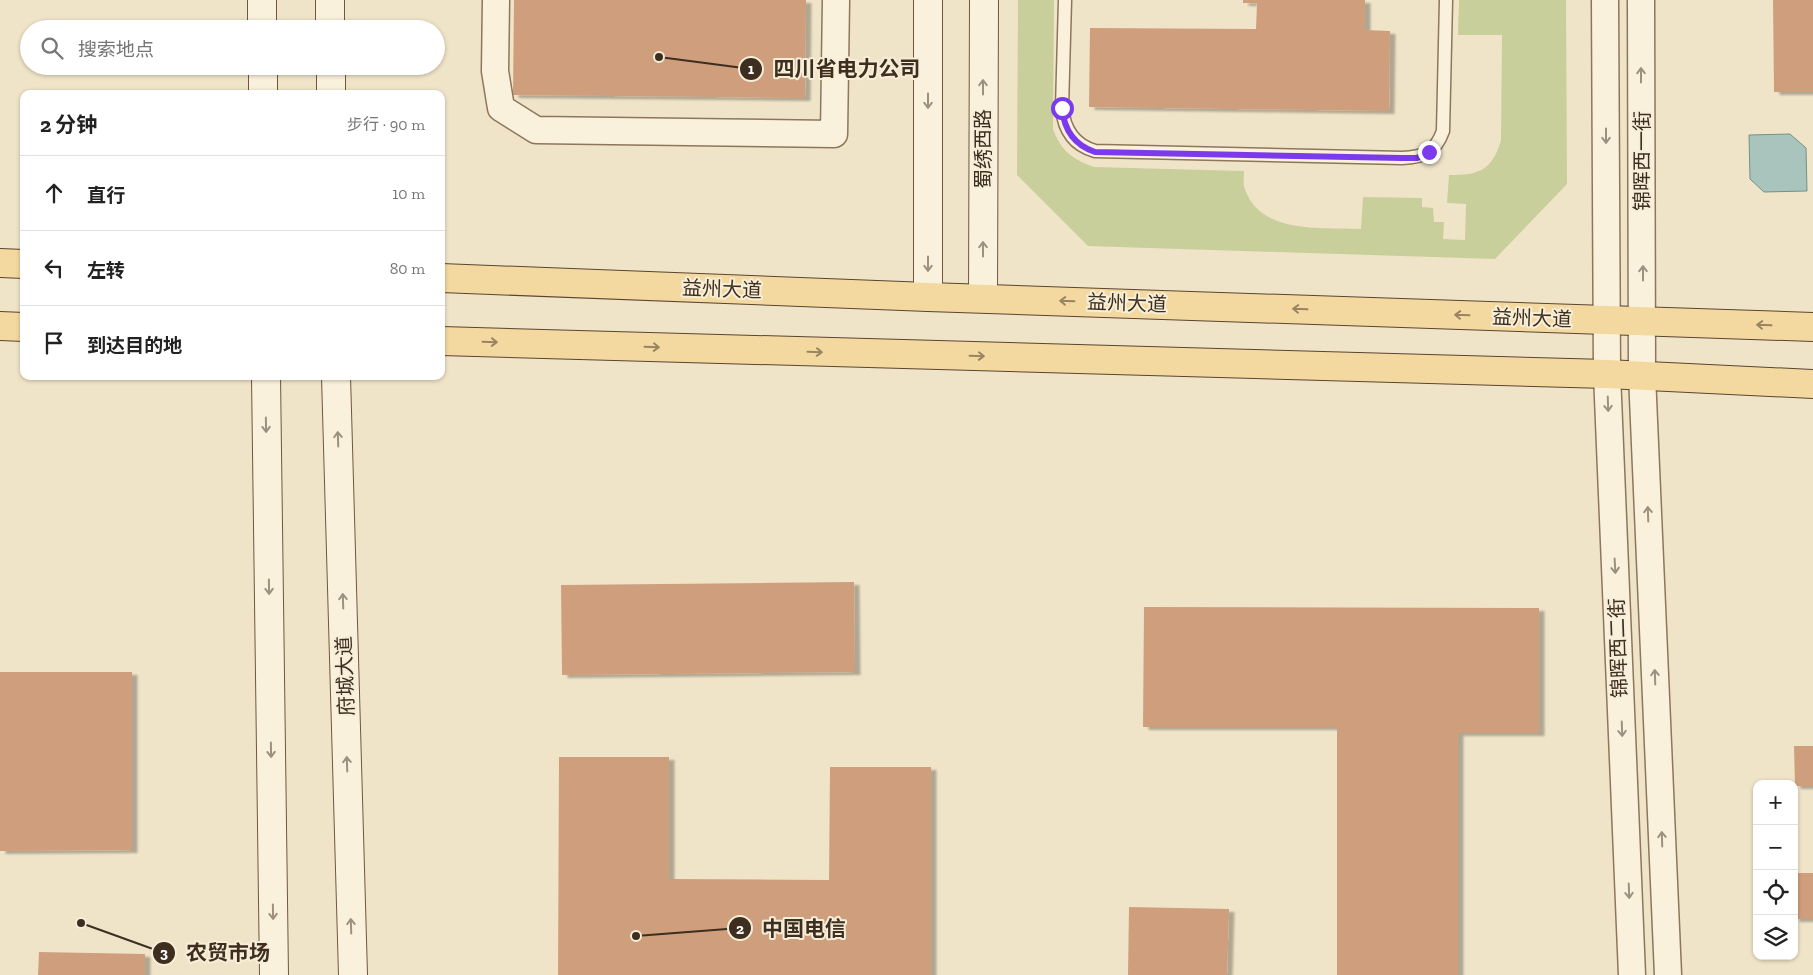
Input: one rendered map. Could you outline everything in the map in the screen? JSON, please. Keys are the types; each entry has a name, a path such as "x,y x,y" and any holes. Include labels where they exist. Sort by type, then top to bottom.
{"main road":[{"path":"262,0 262,20"},
{"path":"330,0 330,20"},
{"path":"928,0 928,297"},
{"name":"蜀绣西路","path":"983,298 984,0"},
{"path":"263,75 263,90"},
{"path":"331,75 331,90"},
{"path":"0,264 20,264"},
{"name":"益州大道","path":"445,278 928,297 1813,327"},
{"path":"0,326 20,327"},
{"path":"445,341 1642,375 1813,384"},
{"path":"266,380 274,975"},
{"name":"府城大道","path":"336,380 353,975"}],"street":[{"path":"496,0 495,71 500,108 536,130 834,134 836,0"},
{"name":"锦晖西一街","path":"1605,0 1606,320"},
{"name":"锦晖西一街","path":"1641,0 1643,321"},
{"name":"锦晖西二街","path":"1606,320 1632,975"},
{"name":"锦晖西二街","path":"1643,321 1642,375 1668,975"}],"lane":[{"path":"1065,0 1062,108 1064,122 1076,142 1084,148 1095,152 1417,158 1429,152 1439,142 1443,131 1446,0"}],"green space":[{"path":"1018,0 1054,0 1053,129 1064,149 1079,161 1094,167 1244,171 1245,190 1250,200 1260,211 1272,219 1286,224 1316,228 1361,229 1363,197 1422,198 1422,207 1433,208 1434,222 1444,222 1443,239 1465,240 1466,204 1447,203 1449,175 1469,174 1489,165 1501,140 1502,35 1458,35 1459,0 1566,0 1567,184 1495,259 1088,246 1017,175"}],"water":[{"path":"1790,134 1806,148 1807,191 1764,192 1750,179 1749,135"}],"building":[{"path":"514,0 806,0 805,98 513,95"},
{"path":"1243,0 1365,0 1365,30 1390,31 1389,111 1089,107 1090,28 1256,29 1257,3 1243,3"},
{"path":"1773,0 1813,0 1813,92 1774,92"},
{"path":"854,582 855,672 562,675 561,585"},
{"path":"1144,607 1539,608 1539,733 1458,733 1458,975 1337,975 1337,727 1143,727"},
{"path":"0,672 132,672 132,850 0,851"},
{"path":"1794,746 1813,746 1813,786 1798,786 1798,780 1795,780"},
{"path":"559,757 669,757 669,879 829,880 830,767 931,767 931,975 558,975"},
{"path":"1798,873 1813,873 1813,919 1798,919"},
{"path":"1129,907 1229,909 1227,975 1128,975"},
{"path":"39,952 145,954 145,975 38,975"}],"place":[{"name":"四川省电力公司","path":"659,57"},
{"name":"农贸市场","path":"81,923"},
{"name":"中国电信","path":"636,936"}],"route":[{"path":"1062,108 1064,122 1076,142 1084,148 1095,152 1402,158 1417,158 1429,152"}]}
